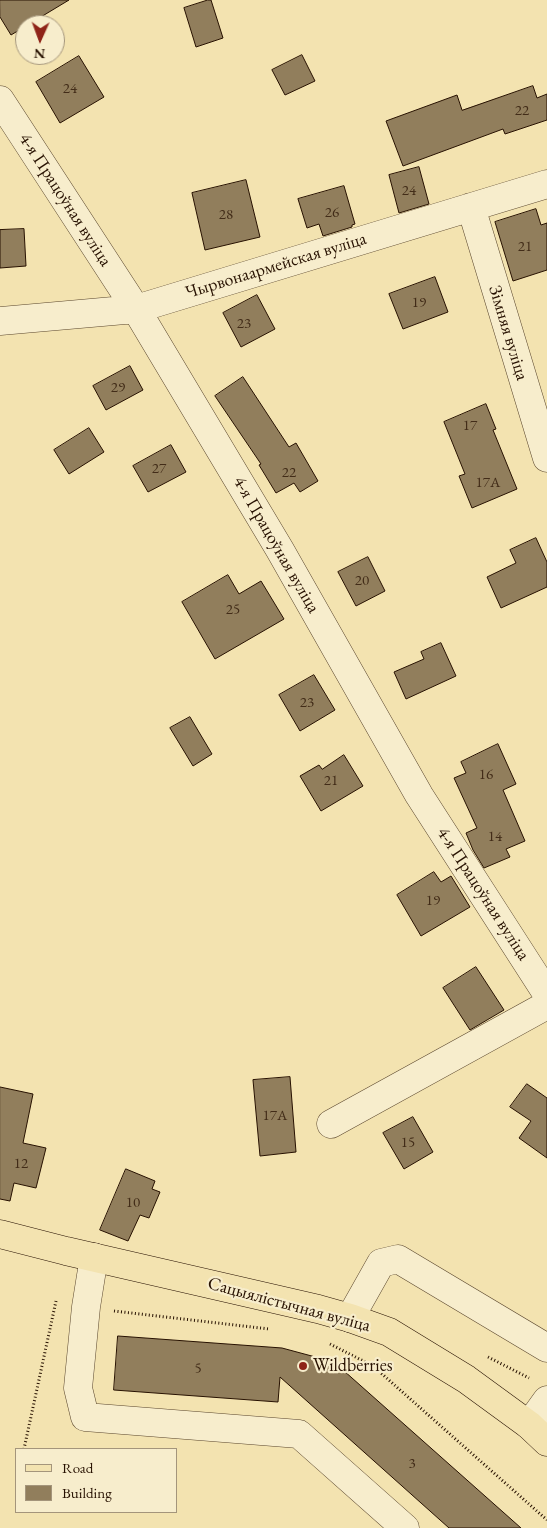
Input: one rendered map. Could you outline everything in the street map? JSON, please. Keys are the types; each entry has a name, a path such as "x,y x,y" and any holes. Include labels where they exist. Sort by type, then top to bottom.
{"main road":[{"name":"Сацыялістычная вуліца","path":"0,1234 350,1318 389,1332 466,1378 538,1433"}],"street":[{"name":"4-я Працоўная вуліца","path":"0,100 136,309 280,550 419,795 547,994"},
{"name":"Чырвонаармейская вуліца","path":"0,321 136,309 547,184"},
{"name":"Зімняя вуліца","path":"471,207 547,458"},
{"path":"331,1124 547,1004"},
{"path":"94,1257 86,1307 78,1388 85,1417 299,1434 405,1528"},
{"path":"350,1318 381,1263 398,1258 547,1348"},
{"path":"538,1433 547,1400"}],"path":[{"path":"24,1448 56,1299"},
{"path":"86,1307 271,1330"},
{"path":"326,1342 374,1366 547,1520"}],"building":[{"path":"0,0 69,0 44,15 15,15 15,33 11,35 0,17"},
{"path":"211,0 223,38 196,47 184,8"},
{"path":"302,55 315,81 285,95 272,70"},
{"path":"79,56 104,97 60,123 36,82"},
{"path":"533,86 537,98 547,94 547,120 505,134 503,129 403,166 386,121 457,95 462,110"},
{"path":"419,167 429,204 399,213 389,175"},
{"path":"246,180 260,237 205,250 192,193"},
{"path":"344,186 355,224 352,227 323,236 319,224 307,228 298,199"},
{"path":"536,209 541,225 547,223 547,270 513,281 495,222"},
{"path":"24,229 26,266 0,268 0,230"},
{"path":"435,277 448,312 403,329 389,294"},
{"path":"257,295 275,329 241,347 223,313"},
{"path":"130,366 143,390 106,410 93,386"},
{"path":"243,377 289,447 296,443 318,481 300,492 294,483 276,493 259,465 261,464 215,396"},
{"path":"486,404 496,429 493,430 517,489 472,508 459,476 465,474 444,422"},
{"path":"89,428 104,452 69,474 54,450"},
{"path":"171,445 186,472 148,492 133,466"},
{"path":"536,538 547,562 547,587 501,608 487,577 516,563 510,550"},
{"path":"368,557 385,591 356,606 338,572"},
{"path":"228,575 239,594 261,581 284,619 215,659 182,602"},
{"path":"441,643 456,676 406,699 394,672 424,659 421,652"},
{"path":"314,675 335,710 300,731 279,695"},
{"path":"190,717 212,754 193,766 170,728"},
{"path":"498,744 516,784 503,790 525,841 506,849 510,857 484,868 473,850 466,833 477,828 454,778 466,773 461,762"},
{"path":"344,755 363,786 321,811 300,776 319,765 322,769"},
{"path":"434,872 441,882 451,876 470,907 421,936 397,895"},
{"path":"476,967 504,1010 470,1030 443,988"},
{"path":"290,1077 296,1152 260,1156 253,1080"},
{"path":"527,1084 547,1098 547,1158 519,1138 531,1121 510,1107"},
{"path":"0,1087 33,1094 23,1143 46,1148 36,1188 14,1183 10,1201 0,1199"},
{"path":"413,1117 433,1152 404,1169 383,1133"},
{"path":"126,1169 155,1181 152,1189 160,1192 149,1218 140,1215 128,1241 100,1230"},
{"path":"118,1336 282,1348 334,1362 521,1528 449,1528 280,1377 278,1402 114,1390"}],"place":[{"name":"Wildberries","path":"303,1366"}]}
